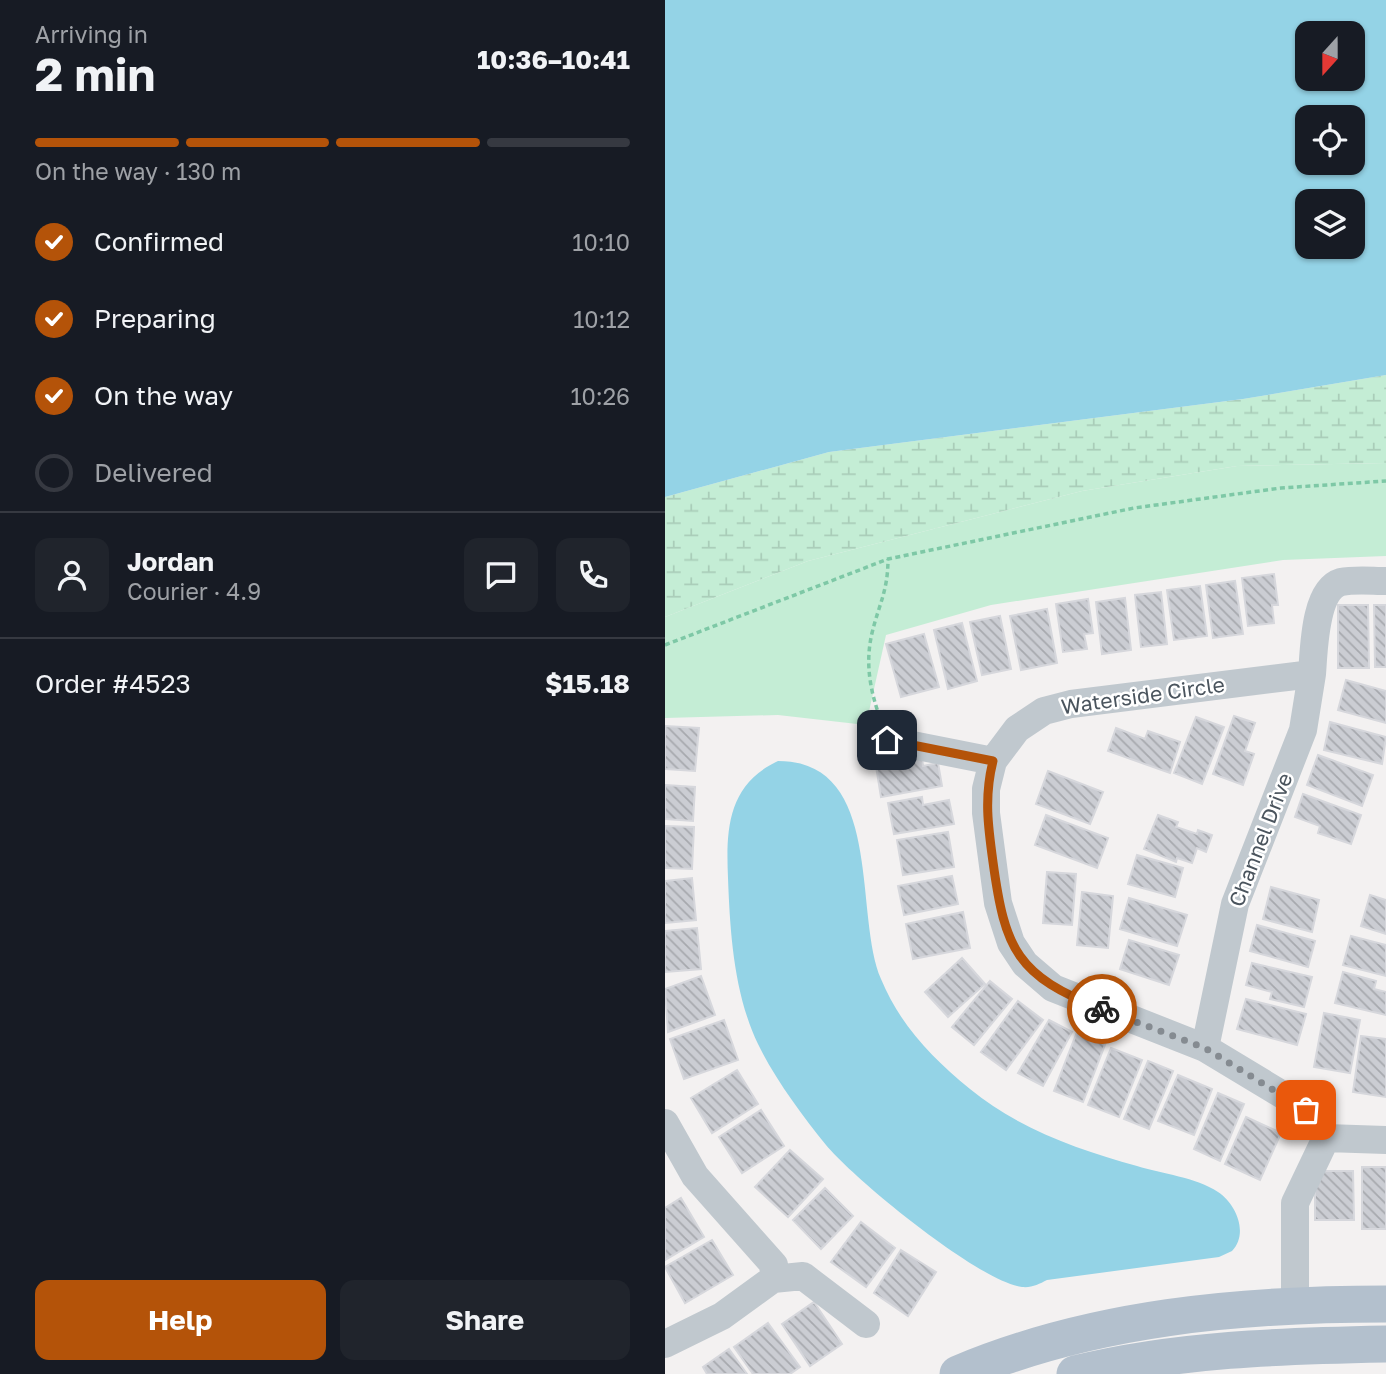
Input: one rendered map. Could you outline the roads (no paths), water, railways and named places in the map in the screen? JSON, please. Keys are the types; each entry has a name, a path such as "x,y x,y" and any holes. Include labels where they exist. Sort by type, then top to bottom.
{"main road":[{"path":"958,1374 1003,1355 1083,1332 1129,1323 1295,1304 1386,1304"},
{"path":"1075,1374 1155,1357 1207,1351 1386,1344"}],"street":[{"path":"1312,674 1318,615 1329,591 1341,582 1386,580"},
{"name":"Waterside Circle","path":"1312,674 1099,701 1044,711 1017,729 993,761 986,789 986,813 998,903 1010,943 1025,964 1066,994 1205,1048 1306,1110 1326,1138"},
{"name":"Channel Drive","path":"1205,1048 1235,904 1303,730 1312,674"},
{"path":"887,740 993,761"},
{"path":"665,1123 695,1176 774,1265 773,1279"},
{"path":"1295,1304 1295,1203 1326,1138 1386,1140"},
{"path":"665,1344 722,1316 773,1279 803,1276 866,1324"}],"water":[{"path":"665,0 1386,0 1386,375 1243,399 829,452 665,497"},
{"path":"778,761 812,768 835,786 850,813 859,846 873,951 881,979 907,1026 930,1053 988,1103 1028,1126 1093,1153 1189,1179 1218,1192 1230,1204 1238,1219 1240,1236 1232,1251 1219,1257 1047,1280 1022,1287 978,1268 949,1249 890,1204 826,1145 789,1096 758,1044 743,1005 732,942 727,860 733,810 748,783"}]}
